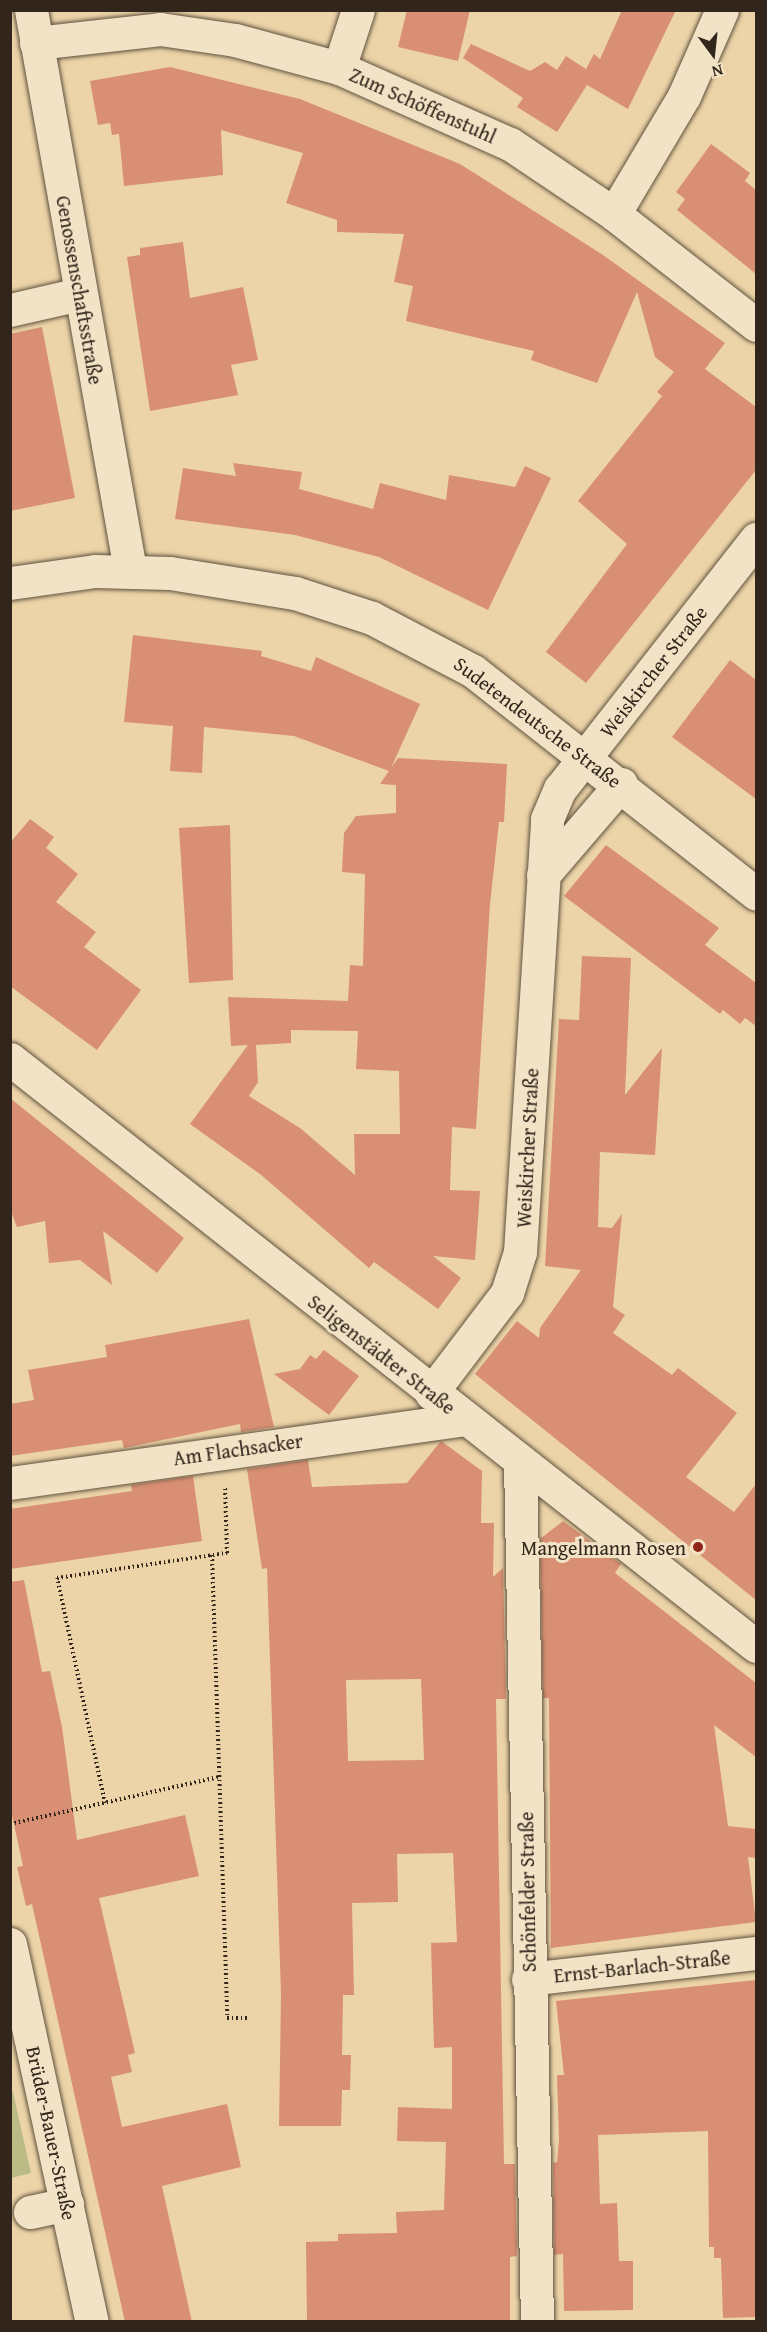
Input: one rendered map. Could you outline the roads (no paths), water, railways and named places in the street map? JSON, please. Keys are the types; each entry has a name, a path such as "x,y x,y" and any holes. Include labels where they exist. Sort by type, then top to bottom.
{"street":[{"name":"Genossenschaftsstraße","path":"31,10 130,570"},
{"path":"339,68 358,10"},
{"path":"614,214 684,96 722,10"},
{"name":"Zum Schöffenstuhl","path":"36,43 160,29 235,40 339,68 510,144 614,214 756,325"},
{"path":"10,310 81,294"},
{"name":"Weiskircher Straße","path":"431,1393 495,1312 516,1274 547,819 560,789 756,539"},
{"name":"Sudetendeutsche Straße","path":"10,583 130,570 295,593 372,618 473,670 621,784 756,894"},
{"path":"543,875 621,784"},
{"name":"Seligenstädter Straße","path":"10,1059 756,1647"},
{"name":"Am Flachsacker","path":"10,1483 223,1451 465,1419"},
{"name":"Schönfelder Straße","path":"520,1461 528,1979 537,2322"},
{"name":"Brüder-Bauer-Straße","path":"10,1944 92,2322"},
{"name":"Ernst-Barlach-Straße","path":"528,1979 756,1953"},
{"path":"30,2212 67,2204"}],"place":[{"name":"Mangelmann Rosen","path":"698,1547"}]}
